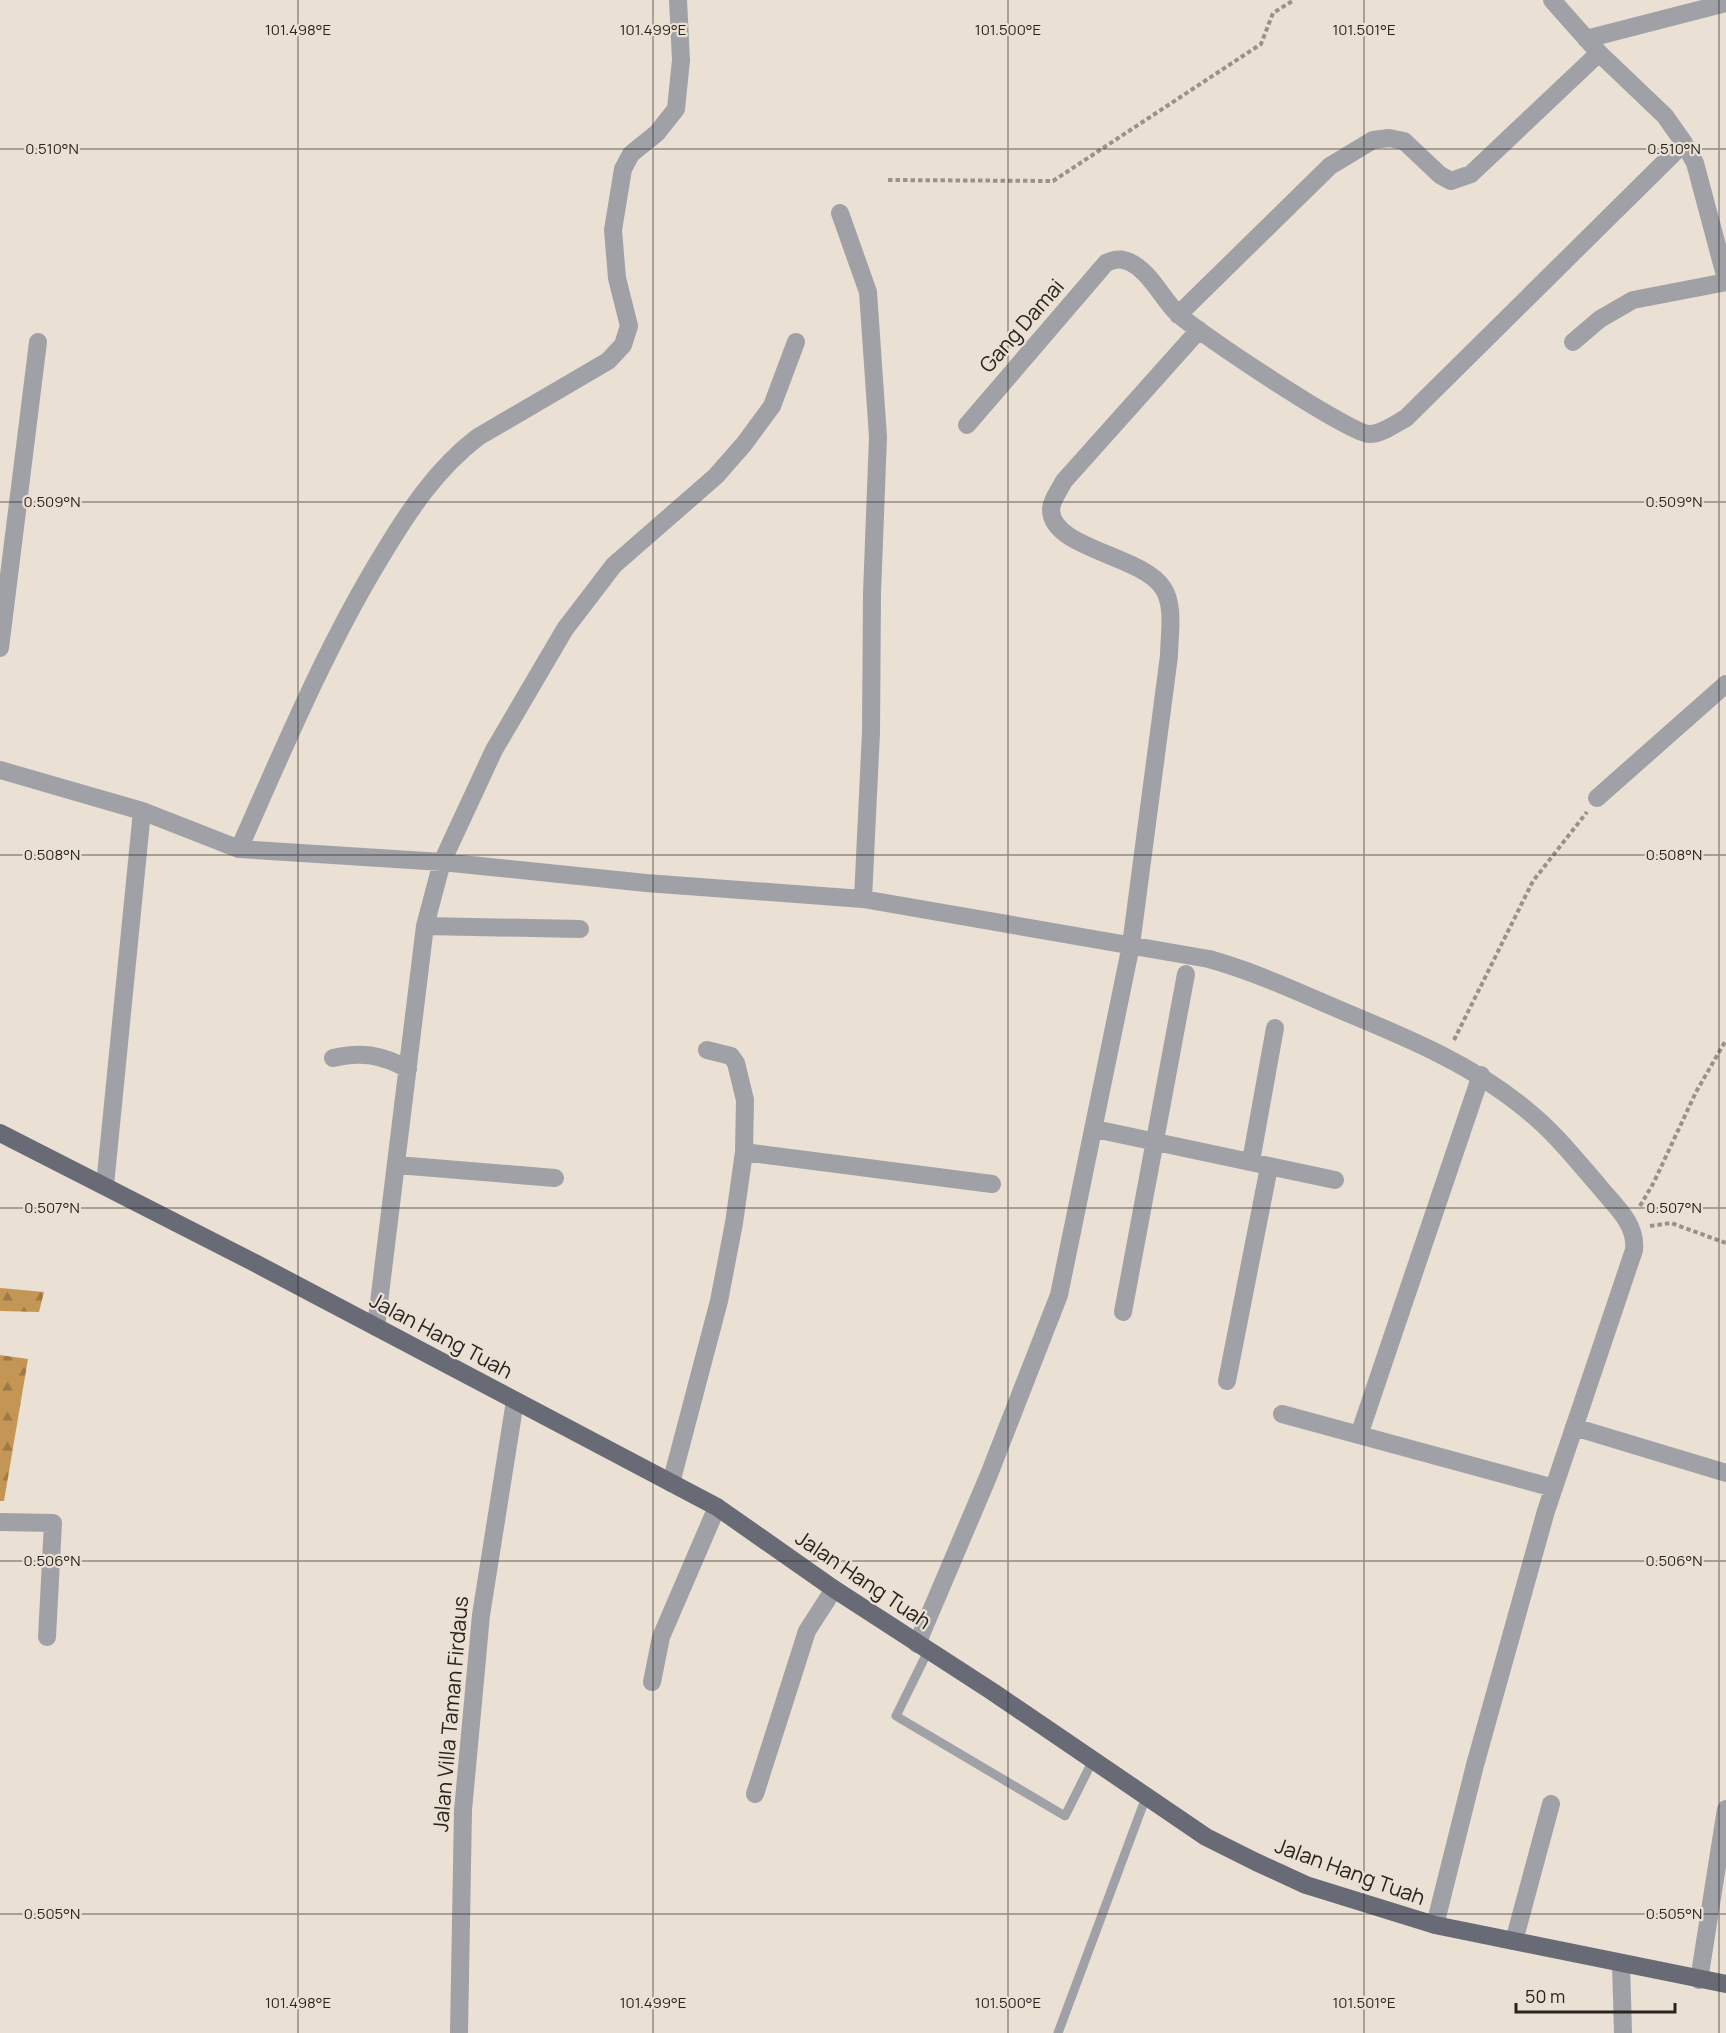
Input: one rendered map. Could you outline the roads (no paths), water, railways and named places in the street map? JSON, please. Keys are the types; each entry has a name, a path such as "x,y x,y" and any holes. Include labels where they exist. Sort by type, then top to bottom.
{"main road":[{"name":"Jalan Hang Tuah","path":"0,1133 105,1185 717,1507 834,1589 1206,1837 1306,1885 1435,1925 1726,1984"}],"street":[{"path":"239,849 292,729 351,606 429,483 462,449 478,437 608,361 623,345 629,326 617,278 613,230 622,169 631,154 657,133 676,110 681,60 678,0"},
{"path":"1552,0 1599,53 1665,116 1684,143 1695,163 1726,281 1633,300 1600,319 1573,342"},
{"path":"1586,39 1726,3"},
{"path":"1599,53 1462,180 1451,182 1440,175 1404,141 1389,138 1373,140 1330,166 1178,315 1338,423 1368,435 1383,431 1406,418 1684,143"},
{"path":"840,213 868,292 877,417 871,732 863,899"},
{"name":"Gang Damai","path":"967,425 1106,263 1114,259 1124,260 1138,267 1178,315"},
{"path":"923,1648 1059,1295 1095,1130 1131,945 1169,656 1170,608 1163,588 1143,569 1067,536 1053,523 1051,508 1064,481 1199,330"},
{"path":"0,648 38,342"},
{"path":"376,1328 425,926 442,862 494,750 565,629 614,565 716,476 744,444 772,406 796,342"},
{"path":"1598,798 1726,684"},
{"path":"0,770 142,811 239,849 442,862 646,884 863,899 1209,959 1246,970 1445,1057 1480,1075 1551,1131 1627,1219 1635,1237 1634,1250 1554,1488 1474,1765 1435,1925"},
{"path":"105,1185 142,811"},
{"path":"425,926 580,929"},
{"path":"1123,1312 1186,974"},
{"path":"1251,1161 1275,1028"},
{"path":"671,1483 719,1301 734,1223 744,1152 745,1100 736,1063 723,1053 707,1050"},
{"path":"333,1058 354,1053 373,1054 408,1070"},
{"path":"1359,1435 1480,1075"},
{"path":"1095,1130 1335,1180"},
{"path":"744,1152 992,1184"},
{"path":"397,1165 555,1178"},
{"path":"1227,1381 1269,1167"},
{"name":"Jalan Villa Taman Firdaus","path":"459,2033 463,1810 467,1764 481,1615 515,1401"},
{"path":"1282,1414 1554,1488"},
{"path":"1574,1427 1726,1473"},
{"path":"652,1683 661,1637 717,1507"},
{"path":"0,1522 53,1523 47,1637"},
{"path":"0,1532 52,1536"},
{"path":"755,1794 807,1631 834,1589"},
{"path":"1514,1941 1551,1804"},
{"path":"1700,1980 1726,1809"},
{"path":"1621,1963 1623,2033"}],"lane":[{"path":"923,1648 896,1716 1065,1816 1093,1761"},
{"path":"1058,2033 1146,1797"}]}
